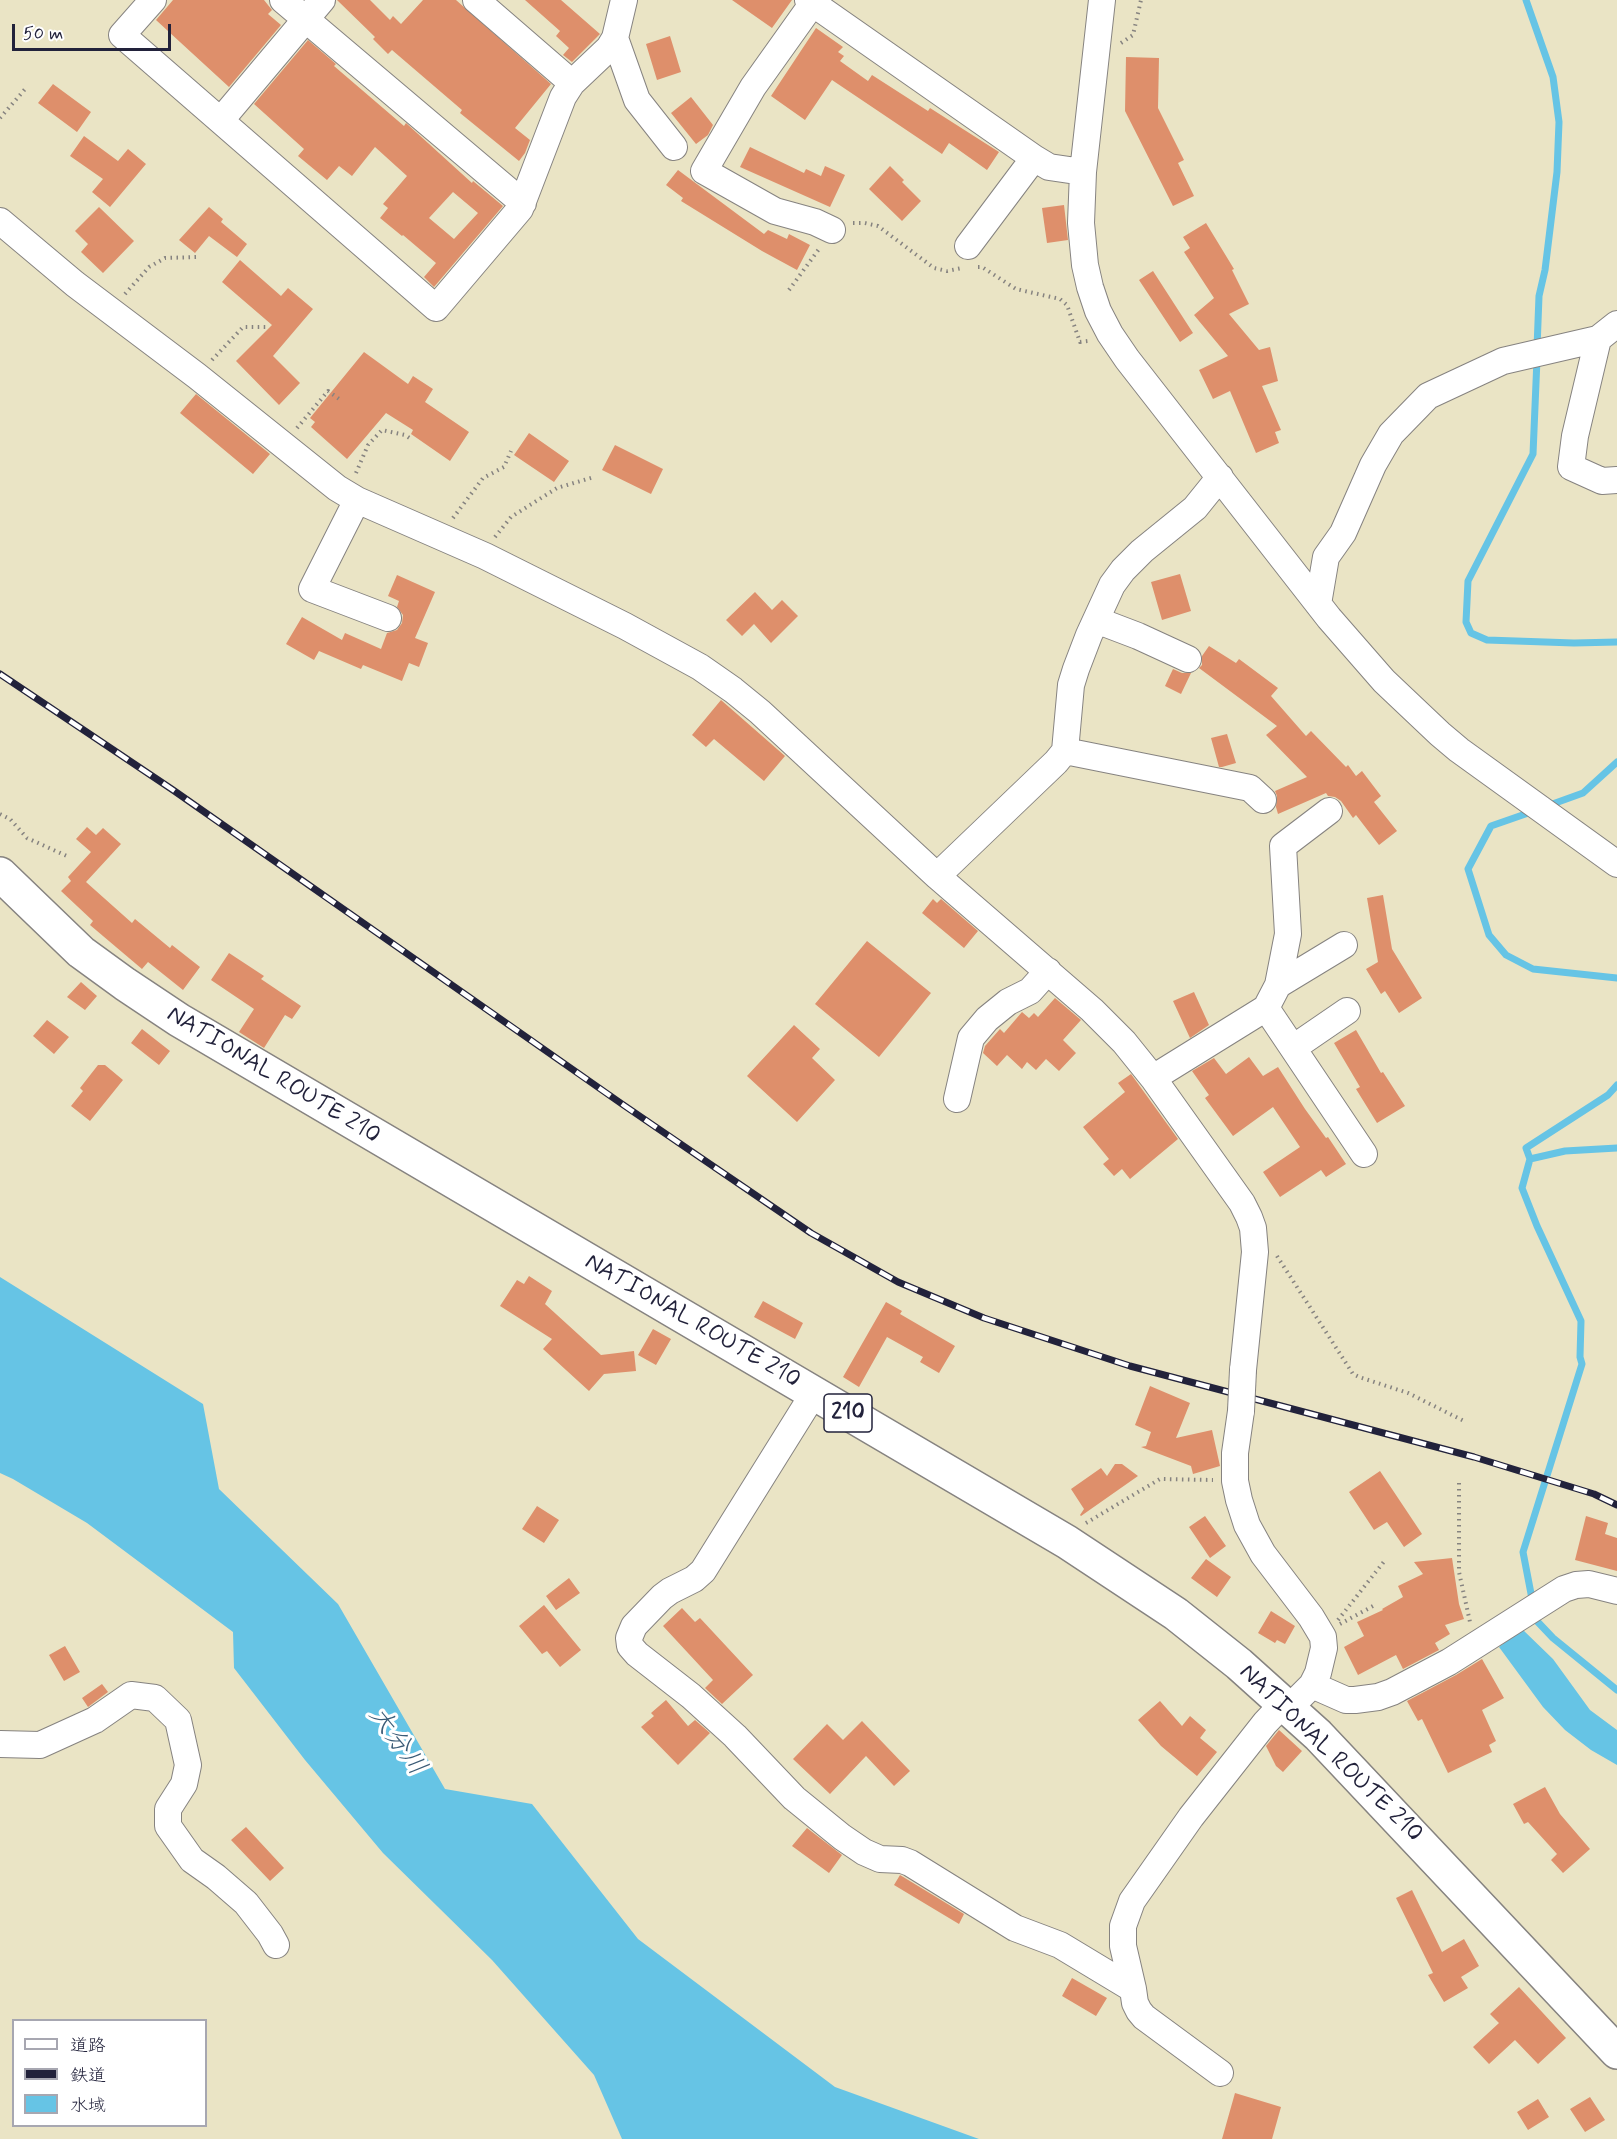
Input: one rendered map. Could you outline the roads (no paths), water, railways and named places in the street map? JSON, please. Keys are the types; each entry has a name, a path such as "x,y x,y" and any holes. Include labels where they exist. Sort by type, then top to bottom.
{"highway":[{"name":"NATIONAL ROUTE 210","path":"0,874 81,952 179,1020 1102,1564 1176,1614 1287,1706 1372,1791 1617,2052"}],"street":[{"path":"153,0 123,35 436,308 523,203 557,108 572,83 609,48 615,38 624,0"},
{"path":"283,0 314,10 523,203"},
{"path":"476,0 572,83"},
{"path":"1102,0 1083,172 1082,242 1090,287 1098,311 1110,334 1318,604 1384,681 1459,750 1611,860"},
{"path":"832,230 814,222 775,211 704,171 753,87 812,1 1034,158 1049,167 1083,172"},
{"path":"221,120 314,10"},
{"path":"615,38 637,100 674,147"},
{"path":"968,246 1034,158"},
{"path":"0,221 75,284 198,376 337,488 357,500 485,556 625,626 700,667 733,690 760,712 937,876 1107,1024 1153,1078 1242,1203 1254,1233 1255,1251 1241,1411 1235,1453 1235,1481 1242,1512 1254,1540 1311,1617 1323,1637 1322,1662 1312,1685 1265,1723 1191,1816 1132,1900 1123,1926 1123,1946 1134,2003 1138,2011 1220,2073"},
{"path":"1318,604 1326,557 1343,533 1373,465 1391,434 1428,396 1503,361 1607,331"},
{"path":"1607,331 1575,436 1570,467 1602,481 1617,480"},
{"path":"937,876 1065,751 1071,685 1112,585 1123,570 1195,508 1220,477"},
{"path":"357,500 312,589 388,618"},
{"path":"1096,620 1188,659"},
{"path":"1065,751 1250,789 1263,800"},
{"path":"1153,1078 1266,1008 1278,985 1288,934 1282,846 1329,810"},
{"path":"1278,985 1344,945"},
{"path":"957,1098 971,1038 987,1019 1008,1002 1030,991 1048,971"},
{"path":"1266,1008 1364,1154"},
{"path":"1293,1048 1347,1011"},
{"path":"814,1393 703,1571 694,1580 670,1591 656,1603 634,1626 629,1638 630,1646 656,1671 677,1685 735,1736 794,1798 842,1837 872,1856 910,1863 1015,1928 1060,1945 1133,1989"},
{"path":"1312,1685 1346,1700 1392,1692 1480,1644 1564,1589 1589,1584 1617,1591"},
{"path":"0,1744 40,1745 95,1720 131,1695 155,1698 178,1720 188,1764 184,1784 168,1809 168,1826 192,1860 246,1903 276,1945"}],"water":[{"name":"大分川","path":"0,1277 203,1404 219,1489 338,1604 445,1789 532,1804 638,1939 835,2087 979,2139 622,2139 594,2075 492,1960 383,1853 305,1760 234,1668 233,1632 87,1523 0,1473"},
{"path":"1522,1629 1553,1659 1590,1710 1617,1730 1617,1765 1591,1750 1565,1730 1543,1707 1499,1647"}],"waterway":[{"path":"1526,0 1553,77 1559,122 1557,172 1545,270 1539,296 1537,348"},
{"path":"1537,359 1533,454 1468,581 1466,622 1471,633 1487,640 1617,642"},
{"path":"1547,806 1583,793 1617,762"},
{"path":"1534,811 1491,826 1468,869 1489,935 1506,955 1533,969 1617,978"},
{"path":"1533,1604 1523,1552 1582,1364 1580,1357 1581,1321 1522,1188 1530,1159 1526,1148 1608,1095 1617,1085"},
{"path":"1530,1159 1565,1151 1617,1148"},
{"path":"1534,1615 1553,1638 1617,1690"}],"railway":[{"path":"0,674 173,790 622,1104 811,1233 898,1282 984,1318 1130,1366 1474,1457 1594,1494 1617,1505"}]}
